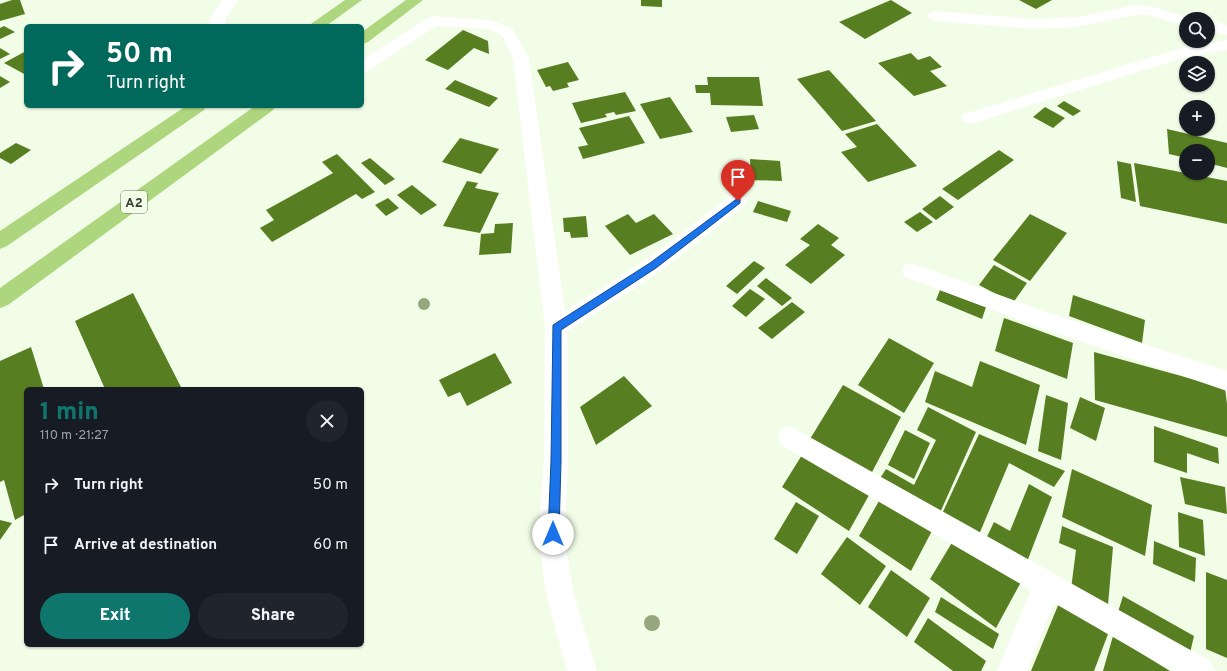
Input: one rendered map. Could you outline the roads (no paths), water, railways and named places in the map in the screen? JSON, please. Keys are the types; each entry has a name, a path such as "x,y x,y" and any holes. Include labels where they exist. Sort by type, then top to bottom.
{"highway":[{"path":"319,24 355,0"},
{"path":"364,37 416,0"},
{"path":"0,241 195,108"},
{"name":"A2","path":"0,299 264,108"}],"street":[{"path":"217,24 218,18 232,0"},
{"path":"935,16 987,22 1040,24 1077,22 1135,10 1149,11 1179,19"},
{"path":"364,66 433,21 490,25 508,32 520,59 556,328 556,461 553,505 553,547 560,595 582,671"},
{"path":"1215,27 1227,30"},
{"path":"970,118 1188,51 1227,45"},
{"path":"556,328 653,266 738,201"},
{"path":"912,271 1038,318 1227,381"},
{"path":"790,437 1200,671"},
{"path":"1012,671 1047,585"}]}
